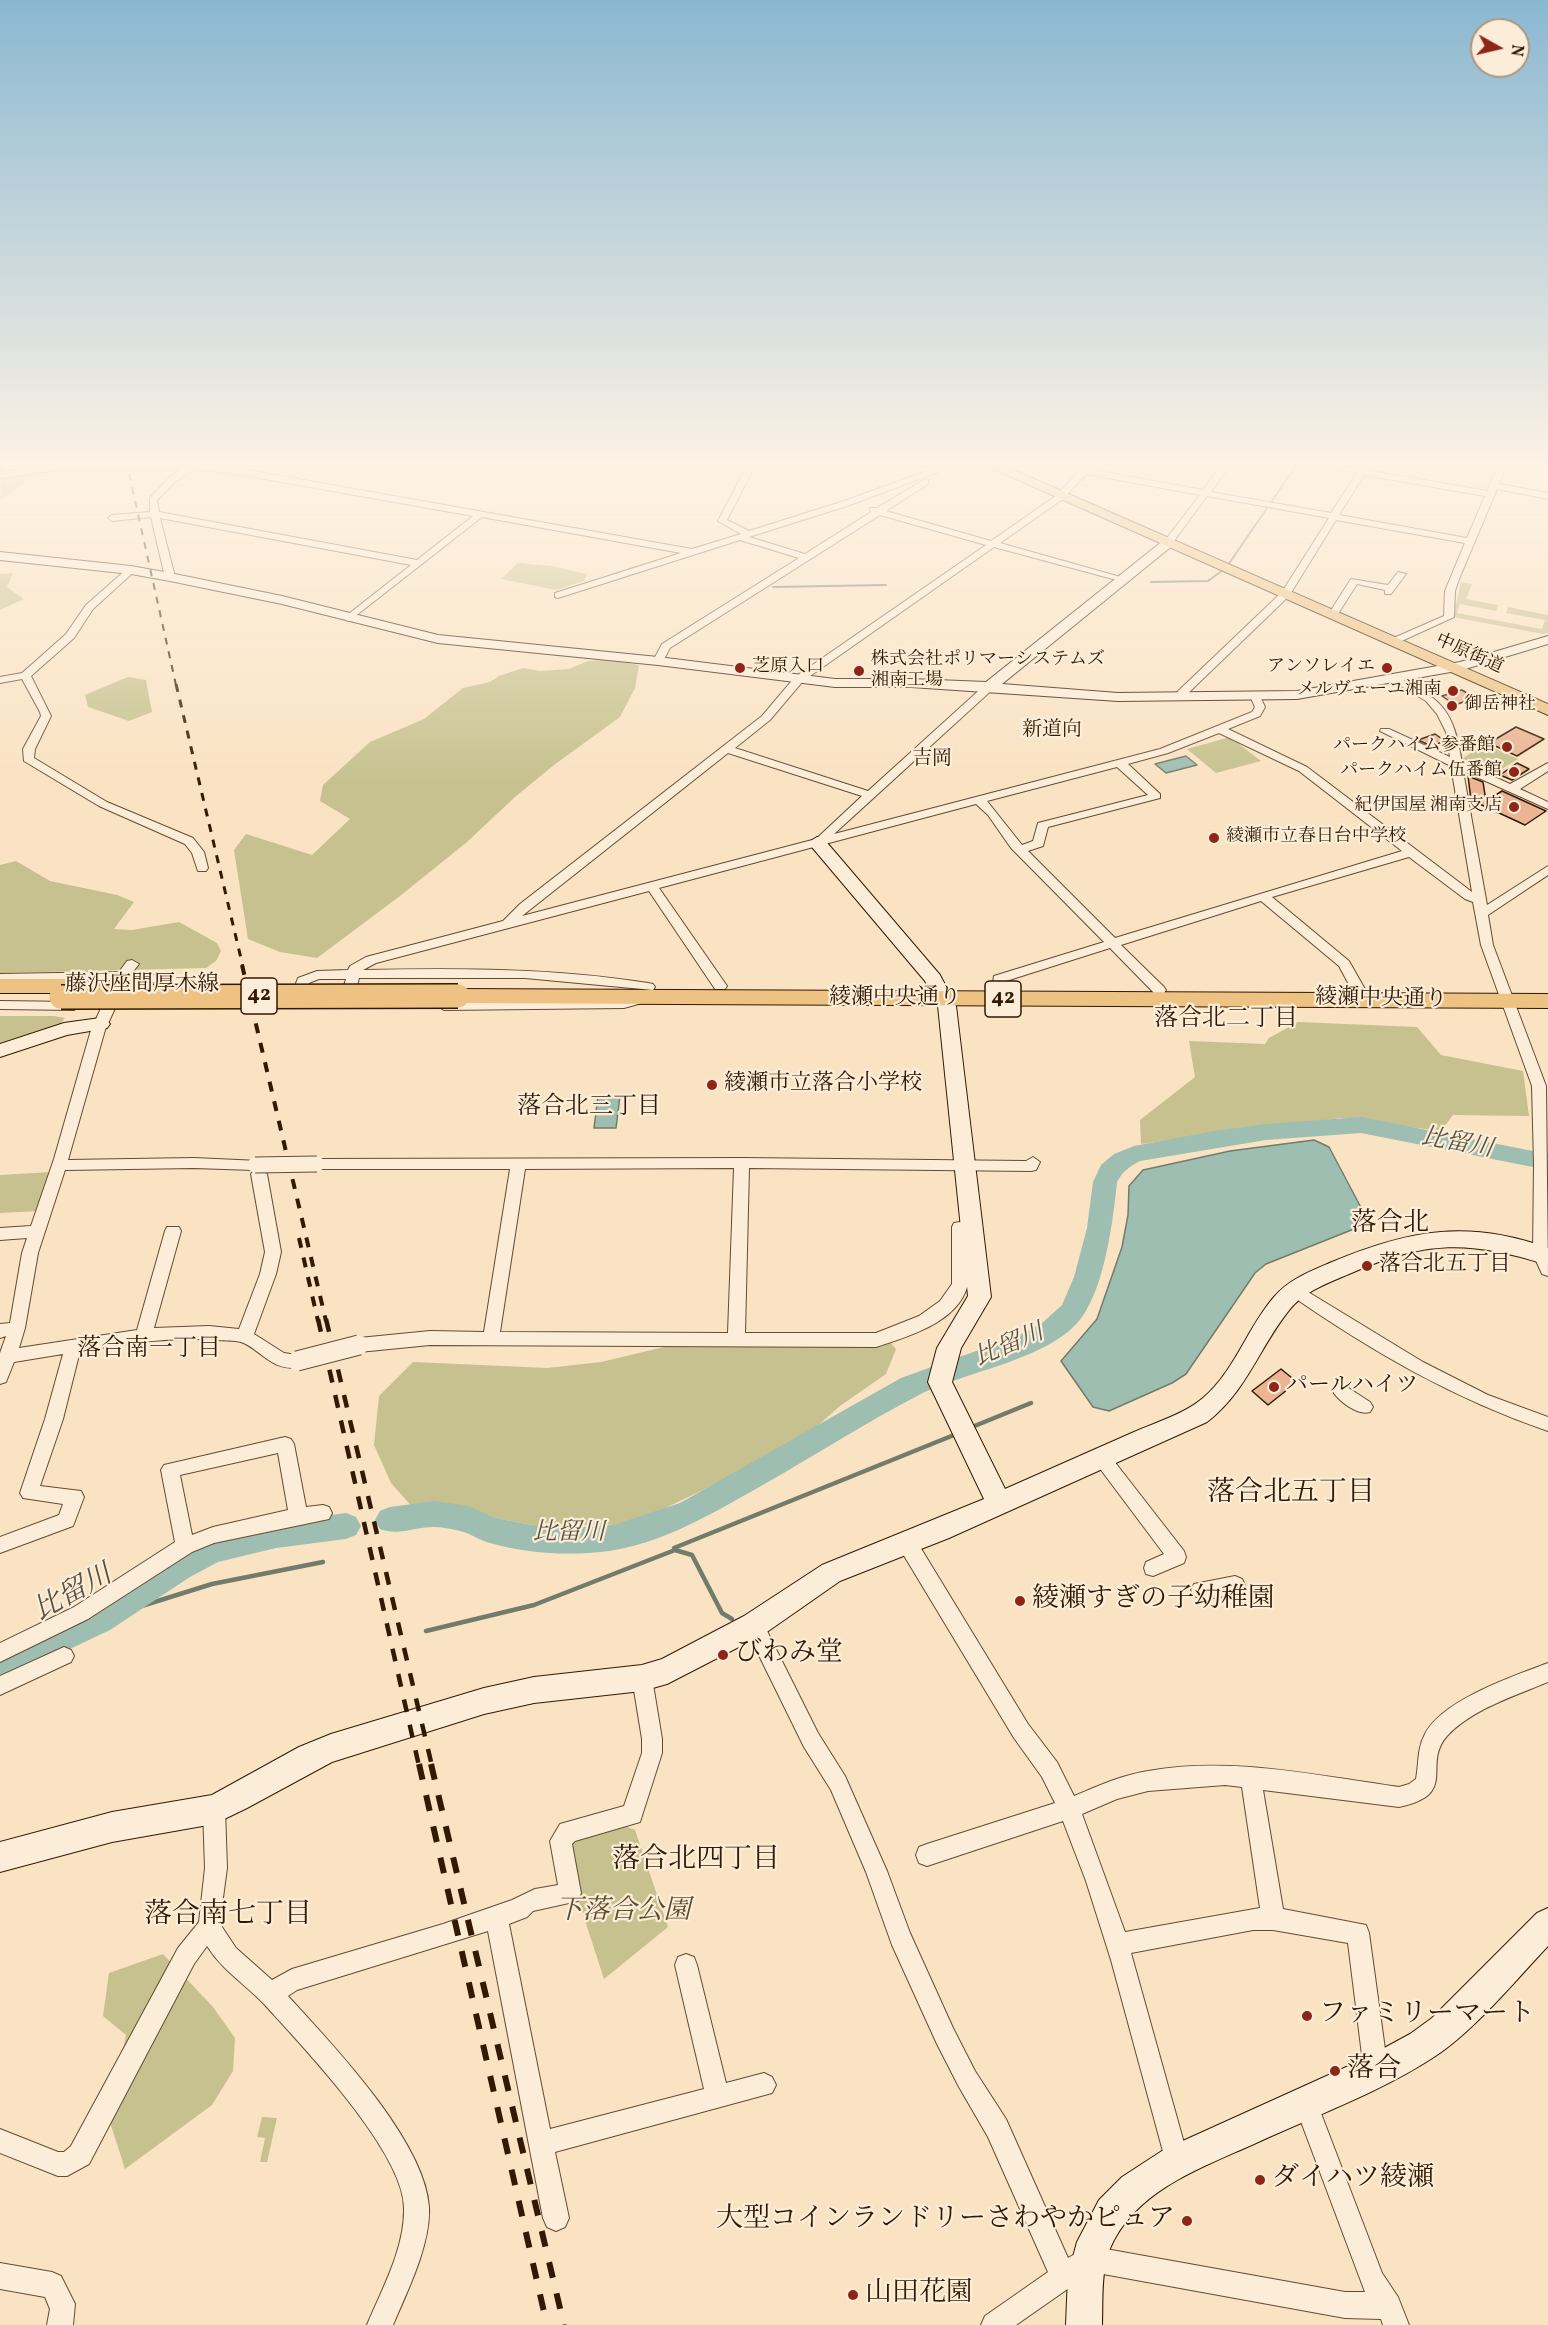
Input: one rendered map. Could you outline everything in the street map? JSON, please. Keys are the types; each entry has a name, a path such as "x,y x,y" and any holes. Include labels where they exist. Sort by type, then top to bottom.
{"main road":[{"name":"中原街道","path":"1227,568 1548,710"},
{"name":"藤沢座間厚木線","path":"0,986 64,992"},
{"name":"綾瀬中央通り","path":"649,992 720,986 942,994 999,990 1359,991 1548,1001"},
{"name":"綾瀬中央通り","path":"460,990 1506,997 1548,992"},
{"name":"藤沢座間厚木線","path":"0,996 64,992 460,990"}],"street":[{"path":"117,568 282,600 438,639 855,684 911,683 1118,697 1178,698 1311,694 1450,668 1548,640"},
{"path":"168,568 170,577"},
{"path":"349,618 411,568"},
{"path":"558,596 641,568"},
{"path":"658,661 666,646 788,568"},
{"path":"508,923 524,907 766,718 799,679 956,568"},
{"path":"1079,568 1121,580"},
{"path":"817,842 989,687 1136,568"},
{"path":"1178,698 1286,594 1302,568"},
{"path":"1393,642 1449,617 1450,591 1458,568"},
{"path":"0,680 25,675 70,636 88,607 131,570"},
{"path":"1334,615 1354,581 1389,590 1401,574"},
{"path":"25,675 35,697 45,710 46,716 29,749 28,759 97,801 189,841 198,852 202,868"},
{"path":"0,1857 112,1827 168,1819 214,1809 309,1757 357,1739 484,1701 534,1690 642,1678 683,1665 754,1626 831,1573 999,1503 1179,1424 1214,1405 1228,1390 1282,1303 1295,1290 1308,1282 1387,1248 1429,1238 1490,1242 1546,1260 1539,1086 1487,945 1458,764 1445,714 1437,704 1394,679"},
{"path":"345,1006 352,975 359,965 371,960 1164,751 1256,714 1260,707 1255,696"},
{"path":"1220,729 1303,769 1481,907"},
{"path":"1385,731 1548,806"},
{"path":"728,749 870,795"},
{"path":"1021,849 1039,843 1041,825 1156,796 1120,763"},
{"path":"1511,789 1548,766"},
{"path":"980,800 1021,849 1159,990"},
{"path":"817,842 942,994 949,1017 980,1298 949,1343 941,1373 999,1503"},
{"path":"999,990 999,979 1409,853"},
{"path":"1481,907 1548,870"},
{"path":"651,885 720,986"},
{"path":"1263,896 1344,964 1359,991"},
{"path":"0,1377 8,1356 8,1330 30,1253 104,1016 123,976 132,964"},
{"path":"352,975 499,975 606,979 649,992 624,1004 545,1006 306,1006 297,999 303,981 310,978 352,975"},
{"path":"0,978 123,976 180,980 187,982 191,993 185,1000 170,1006 104,1016 0,1051"},
{"path":"0,1005 104,1016"},
{"path":"59,1165 194,1163 257,1169 316,1164 742,1163 1031,1166 1033,1162"},
{"path":"736,1339 742,1163"},
{"path":"491,1339 518,1165"},
{"path":"245,1336 273,1252 257,1169"},
{"path":"8,1356 144,1335 209,1333 245,1336 274,1356 297,1361 359,1345 408,1339 876,1340 913,1327 942,1310 961,1283 960,1227 972,1226"},
{"path":"0,1234 37,1231"},
{"path":"144,1335 173,1231"},
{"path":"1295,1290 1347,1327 1426,1371 1523,1416 1548,1424"},
{"path":"0,1545 66,1520 75,1497 29,1493 54,1419 73,1347"},
{"path":"1341,1390 1364,1407"},
{"path":"185,1546 170,1470 285,1444 298,1516"},
{"path":"1101,1457 1177,1557 1153,1568"},
{"path":"0,1653 81,1613 185,1546 213,1535 298,1516 323,1513"},
{"path":"907,1543 1021,1731 1038,1749 1053,1773 1069,1809 1118,1944 1177,2161"},
{"path":"1201,1590 1235,1585"},
{"path":"754,1626 812,1740 838,1783 876,1871 900,1936 945,2036 967,2079 1076,2267 1084,2325"},
{"path":"0,1686 64,1656"},
{"path":"927,1855 1069,1809 1117,1789 1148,1780 1225,1775 1399,1797 1412,1796 1422,1789 1427,1780 1427,1752 1432,1739 1443,1724 1482,1702 1548,1672"},
{"path":"270,1994 292,1980 443,1935 519,1909 524,1904 545,1897 552,1899 570,1893 561,1841 568,1832 632,1814 652,1753 652,1739 642,1678"},
{"path":"1251,1778 1273,1919"},
{"path":"214,1809 216,1868 211,1927 223,1950 270,1994 363,2102 386,2133 416,2188 418,2207 414,2232 380,2325"},
{"path":"495,1916 556,2218"},
{"path":"1118,1944 1253,1919 1273,1919 1358,1933 1376,2071"},
{"path":"994,2325 1076,2267 1120,2200 1147,2178 1177,2161 1376,2071 1422,2046 1444,2030 1548,1924"},
{"path":"0,2141 58,2164 75,2161 186,1956 202,1934 211,1927"},
{"path":"686,1965 717,2095"},
{"path":"541,2144 717,2095 764,2085"},
{"path":"1306,2103 1372,2281 1393,2316"},
{"path":"1076,2267 1345,2305 1393,2316"},
{"path":"0,2276 52,2285 62,2298 64,2315 60,2325"}],"green space":[{"path":"512,568 562,568 587,574 584,581 556,590 501,579"},
{"path":"13,573 7,587 24,599 0,610 0,574"},
{"path":"1461,582 1472,584 1466,599 1498,605 1496,611 1460,604 1457,613 1542,629 1545,620 1506,613 1508,607 1548,615 1548,633 1543,634 1453,617"},
{"path":"608,660 639,665 635,688 620,717 554,765 515,797 467,842 400,896 317,958 280,952 248,939 234,850 246,834 312,855 350,819 320,801 323,785 370,742 424,719 463,688 490,682 499,676 523,668 540,671 569,669 588,661"},
{"path":"128,677 146,680 152,712 129,721 88,707 85,695"},
{"path":"1230,737 1261,761 1216,773 1187,749"},
{"path":"1485,744 1518,759 1490,776 1464,765 1463,758"},
{"path":"16,861 50,881 117,895 134,902 114,929 132,930 179,922 217,943 221,951 216,961 206,968 0,973 0,865"},
{"path":"0,1016 65,1018 59,1025 0,1047"},
{"path":"1298,1022 1417,1027 1441,1055 1523,1071 1529,1116 1453,1115 1441,1131 1341,1118 1141,1144 1140,1120 1195,1077 1189,1041 1265,1044 1269,1038"},
{"path":"51,1172 38,1211 0,1213 0,1175"},
{"path":"886,1338 896,1349 886,1374 840,1406 807,1435 763,1461 632,1524 538,1526 472,1514 414,1509 391,1483 374,1445 379,1396 413,1362 547,1368 601,1362 685,1342"},
{"name":"下落合公園","path":"620,1824 635,1830 668,1927 604,1979 578,1899 580,1897 569,1843"},
{"path":"163,1954 213,2007 235,2038 233,2071 212,2105 125,2169 109,2119 126,2035 103,2016 109,1973"},
{"path":"262,2117 277,2118 267,2162 260,2162 265,2138 257,2137"}],"shaded area":[{"path":"1186,756 1197,765 1166,773 1155,764"},
{"path":"598,1096 620,1096 616,1128 594,1128"},
{"path":"1314,1140 1329,1147 1366,1217 1364,1225 1266,1264 1255,1273 1186,1374 1172,1383 1109,1411 1093,1407 1061,1361 1097,1319 1122,1247 1128,1215 1129,1186 1143,1170 1230,1151"}],"building":[{"path":"1462,690 1475,698 1455,705 1442,696"},
{"path":"1516,727 1544,739 1517,756 1489,743"},
{"path":"1435,734 1445,741 1431,746 1418,740"},
{"name":"パークハイム伍番館","path":"1517,763 1529,769 1512,780 1500,775"},
{"name":"紀伊国屋 湘南支店","path":"1468,776 1483,782 1486,801 1502,791 1546,811 1525,825 1471,800"},
{"name":"パールハイツ","path":"1281,1369 1297,1382 1268,1405 1252,1391"}],"waterway":[{"path":"1151,582 1208,581 1223,570"},
{"path":"773,587 886,585"},
{"name":"比留川","path":"390,1520 434,1514 468,1519 490,1530 532,1538 588,1540 617,1537 690,1512 911,1386 1024,1344 1050,1331 1072,1311 1087,1277 1100,1228 1105,1182 1110,1171 1122,1160 1134,1154 1266,1132 1361,1125 1548,1162"},
{"path":"972,1427 1031,1403"},
{"path":"674,1548 954,1435"},
{"name":"比留川","path":"0,1667 99,1620 179,1567 207,1553 258,1538 346,1526"},
{"path":"426,1631 534,1605 675,1550 692,1555 722,1613 732,1619"},
{"path":"100,1619 212,1584 323,1562"}],"railway":[{"path":"150,568 176,685"},
{"path":"176,684 243,967"},
{"path":"242,965 326,1321"},
{"path":"299,1238 318,1321"},
{"path":"318,1319 419,1766"},
{"path":"326,1319 432,1766"},
{"path":"419,1764 547,2325"},
{"path":"431,1764 564,2325"}],"place":[{"name":"芝原入口","path":"740,668"},
{"name":"アンソレイエ","path":"1387,668"},
{"name":"株式会社ポリマーシステムズ 湘南工場","path":"859,671"},
{"name":"メルヴェーユ湘南","path":"1453,691"},
{"name":"御岳神社","path":"1452,706"},
{"name":"パークハイム参番館","path":"1507,747"},
{"name":"パークハイム伍番館","path":"1514,772"},
{"name":"紀伊国屋 湘南支店","path":"1514,807"},
{"name":"綾瀬市立春日台中学校","path":"1214,838"},
{"name":"綾瀬市立落合小学校","path":"712,1085"},
{"name":"落合北五丁目","path":"1367,1266"},
{"name":"パールハイツ","path":"1274,1387"},
{"name":"綾瀬すぎの子幼稚園","path":"1020,1601"},
{"name":"びわみ堂","path":"723,1655"},
{"name":"ファミリーマート","path":"1307,2016"},
{"name":"落合","path":"1335,2071"},
{"name":"ダイハツ綾瀬","path":"1260,2180"},
{"name":"大型コインランドリーさわやかピュア","path":"1187,2221"},
{"name":"山田花園","path":"853,2295"}],"district":[{"name":"新道向","path":"1052,731"},
{"name":"吉岡","path":"932,760"},
{"name":"落合北二丁目","path":"1226,1021"},
{"name":"落合北三丁目","path":"589,1109"},
{"name":"落合北","path":"1390,1225"},
{"name":"落合南一丁目","path":"149,1351"},
{"name":"落合北五丁目","path":"1291,1495"},
{"name":"落合北四丁目","path":"696,1862"},
{"name":"落合南七丁目","path":"228,1917"}]}
